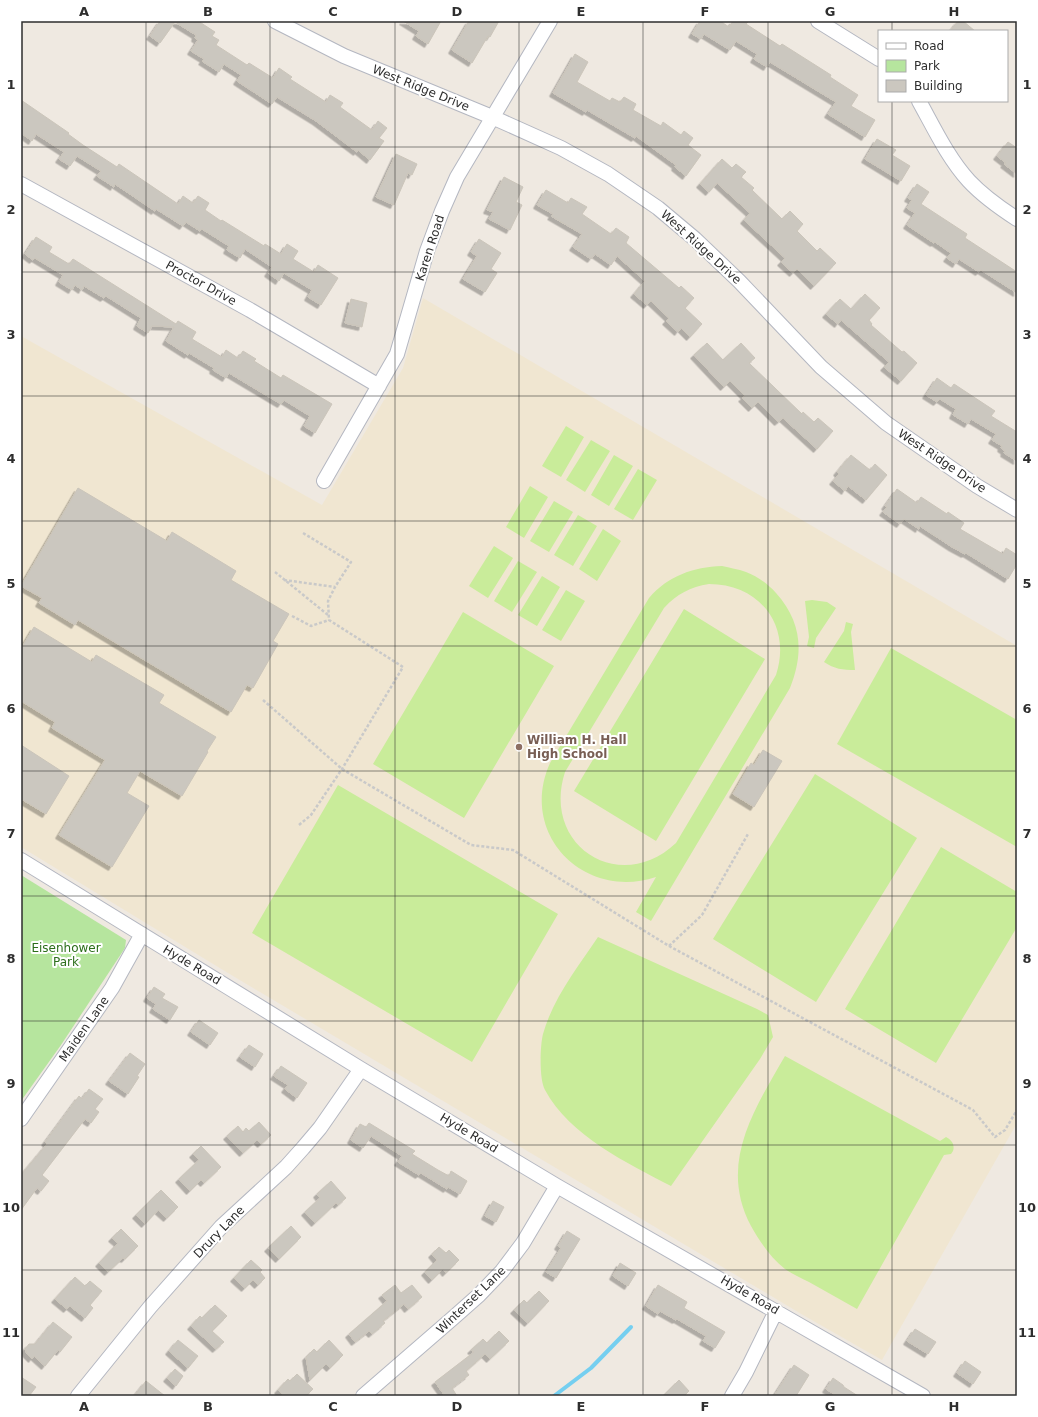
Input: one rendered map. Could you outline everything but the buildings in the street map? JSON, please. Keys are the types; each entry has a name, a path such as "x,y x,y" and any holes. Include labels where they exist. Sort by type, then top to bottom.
{"street":[{"name":"West Ridge Drive","path":"275,21 344,56 561,148 608,174 658,208 695,239 739,281 821,367 852,396 886,423 978,486 1017,510"},
{"name":"Karen Road","path":"324,481 391,366 401,342 427,251 442,211 457,178 550,21"},
{"path":"818,21 878,58"},
{"path":"919,102 951,156 970,182 995,205 1017,219"},
{"name":"Proctor Drive","path":"21,184 250,310 379,386"},
{"name":"Hyde Road","path":"21,860 361,1069 557,1186 923,1396"},
{"name":"Maiden Lane","path":"21,1119 112,988 142,934"},
{"name":"Drury Lane","path":"78,1396 150,1307 221,1227 286,1167 303,1148 324,1122 361,1069"},
{"name":"Winterset Lane","path":"363,1396 454,1318 502,1272 523,1242 557,1186"},
{"path":"732,1396 746,1372 776,1311"}],"path":[{"path":"299,825 311,815 342,769 403,667 329,620 328,601 351,562 303,533"},
{"path":"275,572 328,615"},
{"path":"284,580 336,586"},
{"path":"292,616 311,626 329,620"},
{"path":"262,700 342,769 471,845 513,850 669,946 973,1110 995,1137 1004,1130 1017,1110"},
{"path":"669,946 702,915 748,834"}],"shaded area":[{"name":"William H. Hall High School","path":"423,298 1017,646 1017,1123 882,1360 803,1315 223,970 21,847 21,336 322,505 403,368"}],"green space":[{"path":"566,426 584,437 561,477 542,466"},
{"path":"591,440 610,451 585,492 566,480"},
{"path":"614,455 633,466 609,506 591,495"},
{"path":"638,469 657,480 633,520 614,509"},
{"path":"530,486 548,497 524,538 506,527"},
{"path":"554,501 573,512 549,552 530,541"},
{"path":"578,515 597,526 573,566 554,555"},
{"path":"603,529 621,541 597,581 579,569"},
{"path":"494,546 513,558 488,598 469,586"},
{"path":"518,561 537,572 512,612 494,601"},
{"path":"722,566 746,572 762,581 776,593 785,604 796,627 799,650 797,662 790,688 651,921 636,912 656,877 629,882 605,879 582,870 564,856 550,837 543,814 542,789 550,763 649,598 656,590 673,578 701,568","holes":["709,584 727,586 743,591 757,600 768,611 775,625 779,640 780,657 776,675 676,843 654,858 632,865 610,863 590,855 575,841 564,822 561,798 565,772 664,608 679,595 696,587"]},
{"path":"542,576 560,587 537,626 518,615"},
{"path":"566,590 585,601 561,641 542,630"},
{"path":"812,600 827,602 836,608 816,638 814,648 807,646 809,637 805,601"},
{"path":"684,609 765,659 656,841 574,791"},
{"path":"463,612 554,666 464,818 373,764"},
{"path":"846,622 853,624 851,632 855,670 839,669 824,662 844,631"},
{"path":"891,648 1017,720 1017,847 837,744"},
{"path":"815,774 917,838 816,1002 713,939"},
{"path":"338,785 558,914 472,1062 252,933"},
{"path":"941,847 1017,892 1017,927 936,1063 845,1009"},
{"name":"Eisenhower Park","path":"21,875 126,940 125,948 61,1045 21,1101"},
{"path":"598,937 768,1015 773,1037 760,1059 671,1186 618,1158 584,1135 556,1106 543,1085 541,1071 541,1046 547,1021 567,983"},
{"path":"785,1056 940,1141 946,1137 953,1145 953,1151 951,1154 944,1155 857,1309 791,1273 780,1265 770,1255 758,1238 751,1226 742,1203 738,1181 739,1159 744,1138 762,1097"}],"waterway":[{"path":"554,1396 591,1368 631,1327"}],"place":[{"name":"William H. Hall High School","path":"519,747"}]}
